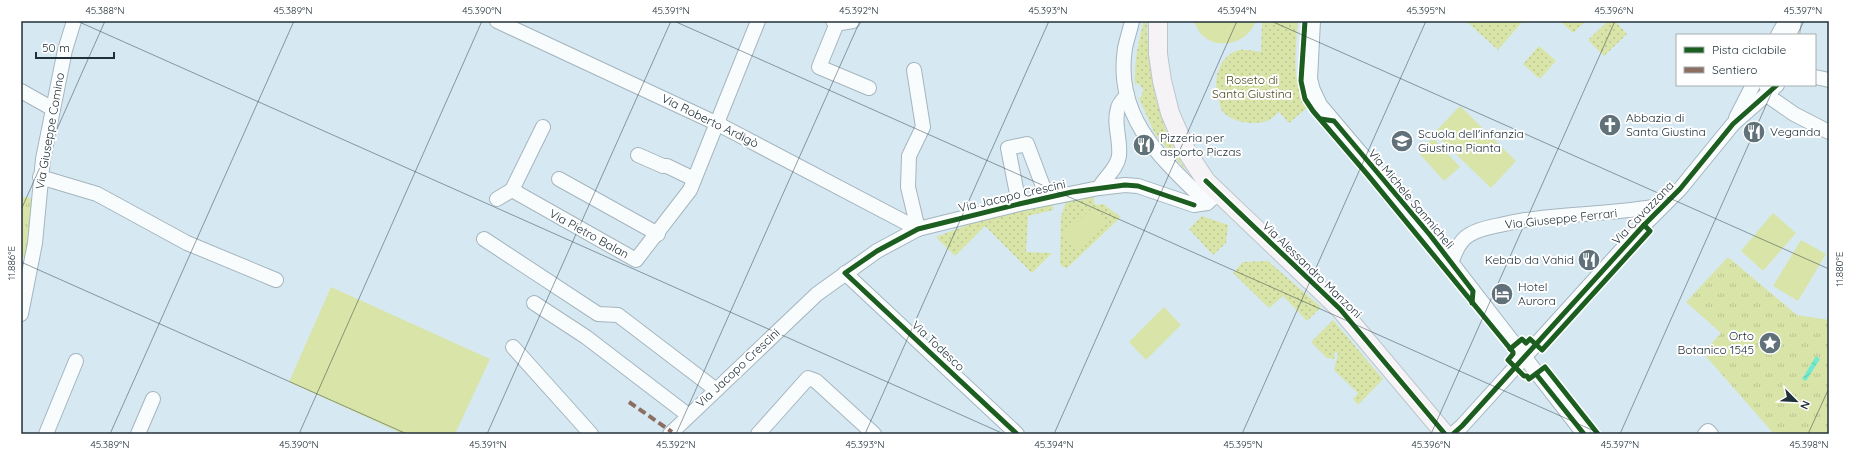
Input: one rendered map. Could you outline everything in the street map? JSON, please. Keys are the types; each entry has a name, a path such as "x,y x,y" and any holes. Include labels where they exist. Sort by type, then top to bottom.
{"main road":[{"name":"Via Alessandro Manzoni","path":"1158,21 1158,54 1162,81 1170,113 1187,152 1206,181 1212,198 1340,309 1357,327 1445,434"}],"street":[{"name":"Via Giuseppe Comino","path":"21,314 35,243 40,178 65,50 74,21"},
{"name":"Via Pietro Balan","path":"512,190 636,260 686,198 718,124 758,21"},
{"path":"853,21 835,22 819,67 869,88"},
{"name":"Via Alessandro Manzoni","path":"1132,21 1125,54 1124,72 1127,95 1133,114 1141,130 1157,152 1212,198"},
{"name":"Via Michele Sanmicheli","path":"1313,21 1310,79 1312,90 1320,105 1430,236 1525,356 1536,374 1584,434"},
{"path":"1779,34 1786,21"},
{"path":"1792,34 1794,21"},
{"name":"Via Roberto Ardigò","path":"505,23 718,124 918,229"},
{"path":"914,70 923,127 909,156 908,187 918,229"},
{"path":"1816,77 1829,81"},
{"path":"1816,82 1829,81"},
{"path":"1733,124 1752,86"},
{"path":"1770,88 1771,98 1794,114 1829,132"},
{"name":"Via Cavazzana","path":"1453,434 1462,426 1644,225 1698,169 1733,124 1770,88"},
{"path":"21,91 53,109"},
{"path":"1099,188 1116,164 1119,156 1117,111 1118,106 1127,95"},
{"path":"496,199 512,190 543,127"},
{"name":"Via Jacopo Crescini","path":"1019,204 1008,148 1027,144 1047,197"},
{"path":"638,155 663,166 667,166 694,180"},
{"path":"40,178 97,194 187,243 276,280"},
{"path":"559,179 658,234"},
{"name":"Via Jacopo Crescini","path":"670,434 715,389 817,294 877,250 918,229 1047,197 1125,185 1138,186 1194,205 1212,198"},
{"name":"Via Giuseppe Ferrari","path":"1451,263 1461,242 1468,235 1482,229 1528,220 1635,211 1663,205"},
{"path":"484,239 598,314 618,315 715,389"},
{"name":"Via Todesco","path":"845,273 1017,434"},
{"name":"Via Jacopo Crescini","path":"534,303 586,337 688,415"},
{"path":"513,348 591,434"},
{"path":"46,434 76,361"},
{"path":"758,434 808,378 816,381 874,434"},
{"path":"138,434 152,399"},
{"path":"1705,434 1708,431 1711,434"}],"green space":[{"path":"1144,21 1147,21 1149,61 1161,117 1168,136 1187,172 1155,134 1139,98 1142,96 1143,89 1138,83 1135,85 1137,53"},
{"path":"1194,21 1256,21 1251,31 1243,38 1224,44 1206,38 1199,31"},
{"name":"Roseto di Santa Giustina","path":"1262,21 1298,21 1296,76 1302,97 1308,107 1289,123 1279,112 1270,120 1256,123 1233,119 1222,111 1217,94 1216,86 1218,71 1226,58 1239,50 1261,52"},
{"path":"1466,21 1523,21 1498,50"},
{"path":"1560,21 1586,21 1573,33"},
{"path":"1608,21 1615,21 1627,34 1604,56 1588,40"},
{"path":"1539,46 1556,61 1540,79 1523,64"},
{"path":"1460,106 1516,161 1491,188 1434,133"},
{"path":"1433,138 1460,167 1444,181 1418,152"},
{"path":"1093,196 1095,205 1103,204 1121,217 1067,268 1061,266 1061,217 1066,201"},
{"path":"21,197 33,198 27,258 21,257"},
{"path":"1053,203 1053,210 1028,216 1026,252 1052,253 1032,273 985,226 955,256 936,237 970,224"},
{"path":"1092,208 1107,223 1078,251 1063,235"},
{"path":"1773,213 1796,233 1763,271 1741,251"},
{"path":"1202,216 1228,225 1226,243 1213,255 1189,229"},
{"path":"1801,240 1826,254 1798,301 1773,286"},
{"name":"Orto Botanico 1545","path":"1728,257 1797,315 1829,320 1829,434 1774,434 1703,353 1721,333 1686,302"},
{"path":"1268,261 1321,307 1307,321 1283,296 1269,308 1233,273 1243,262"},
{"path":"331,287 490,359 455,434 403,434 289,382"},
{"path":"1164,307 1181,325 1146,360 1129,342"},
{"path":"1333,320 1383,379 1358,405 1353,399 1358,393 1334,370 1338,353 1335,352 1334,359 1327,358 1311,342"}],"water":[{"path":"1816,356 1820,359 1806,381 1802,379"}],"marked path":[{"path":"629,402 672,432"}],"cycle path":[{"path":"1305,21 1301,81 1305,99 1313,111 1367,174 1513,352 1508,360 1529,379 1545,367 1598,434"},
{"path":"1453,434 1462,426 1644,225 1680,189 1733,124 1776,86"},
{"path":"1321,119 1334,121 1430,235 1473,291 1472,303"},
{"path":"1206,181 1340,309 1445,434"},
{"path":"1017,434 845,273 877,251 918,229 1072,192 1125,185 1138,186 1194,205"},
{"path":"1510,349 1522,339 1526,343 1530,339 1542,350 1650,231 1644,225"},
{"path":"1536,374 1584,434"}],"place":[{"name":"Abbazia di Santa Giustina","path":"1610,125"},
{"name":"Veganda","path":"1754,132"},
{"name":"Scuola dell'infanzia Giustina Pianta","path":"1402,141"},
{"name":"Pizzeria per asporto Piczas","path":"1144,145"},
{"name":"Kebab da Vahid","path":"1589,260"},
{"name":"Hotel Aurora","path":"1502,294"},
{"name":"Orto Botanico 1545","path":"1770,343"}]}
